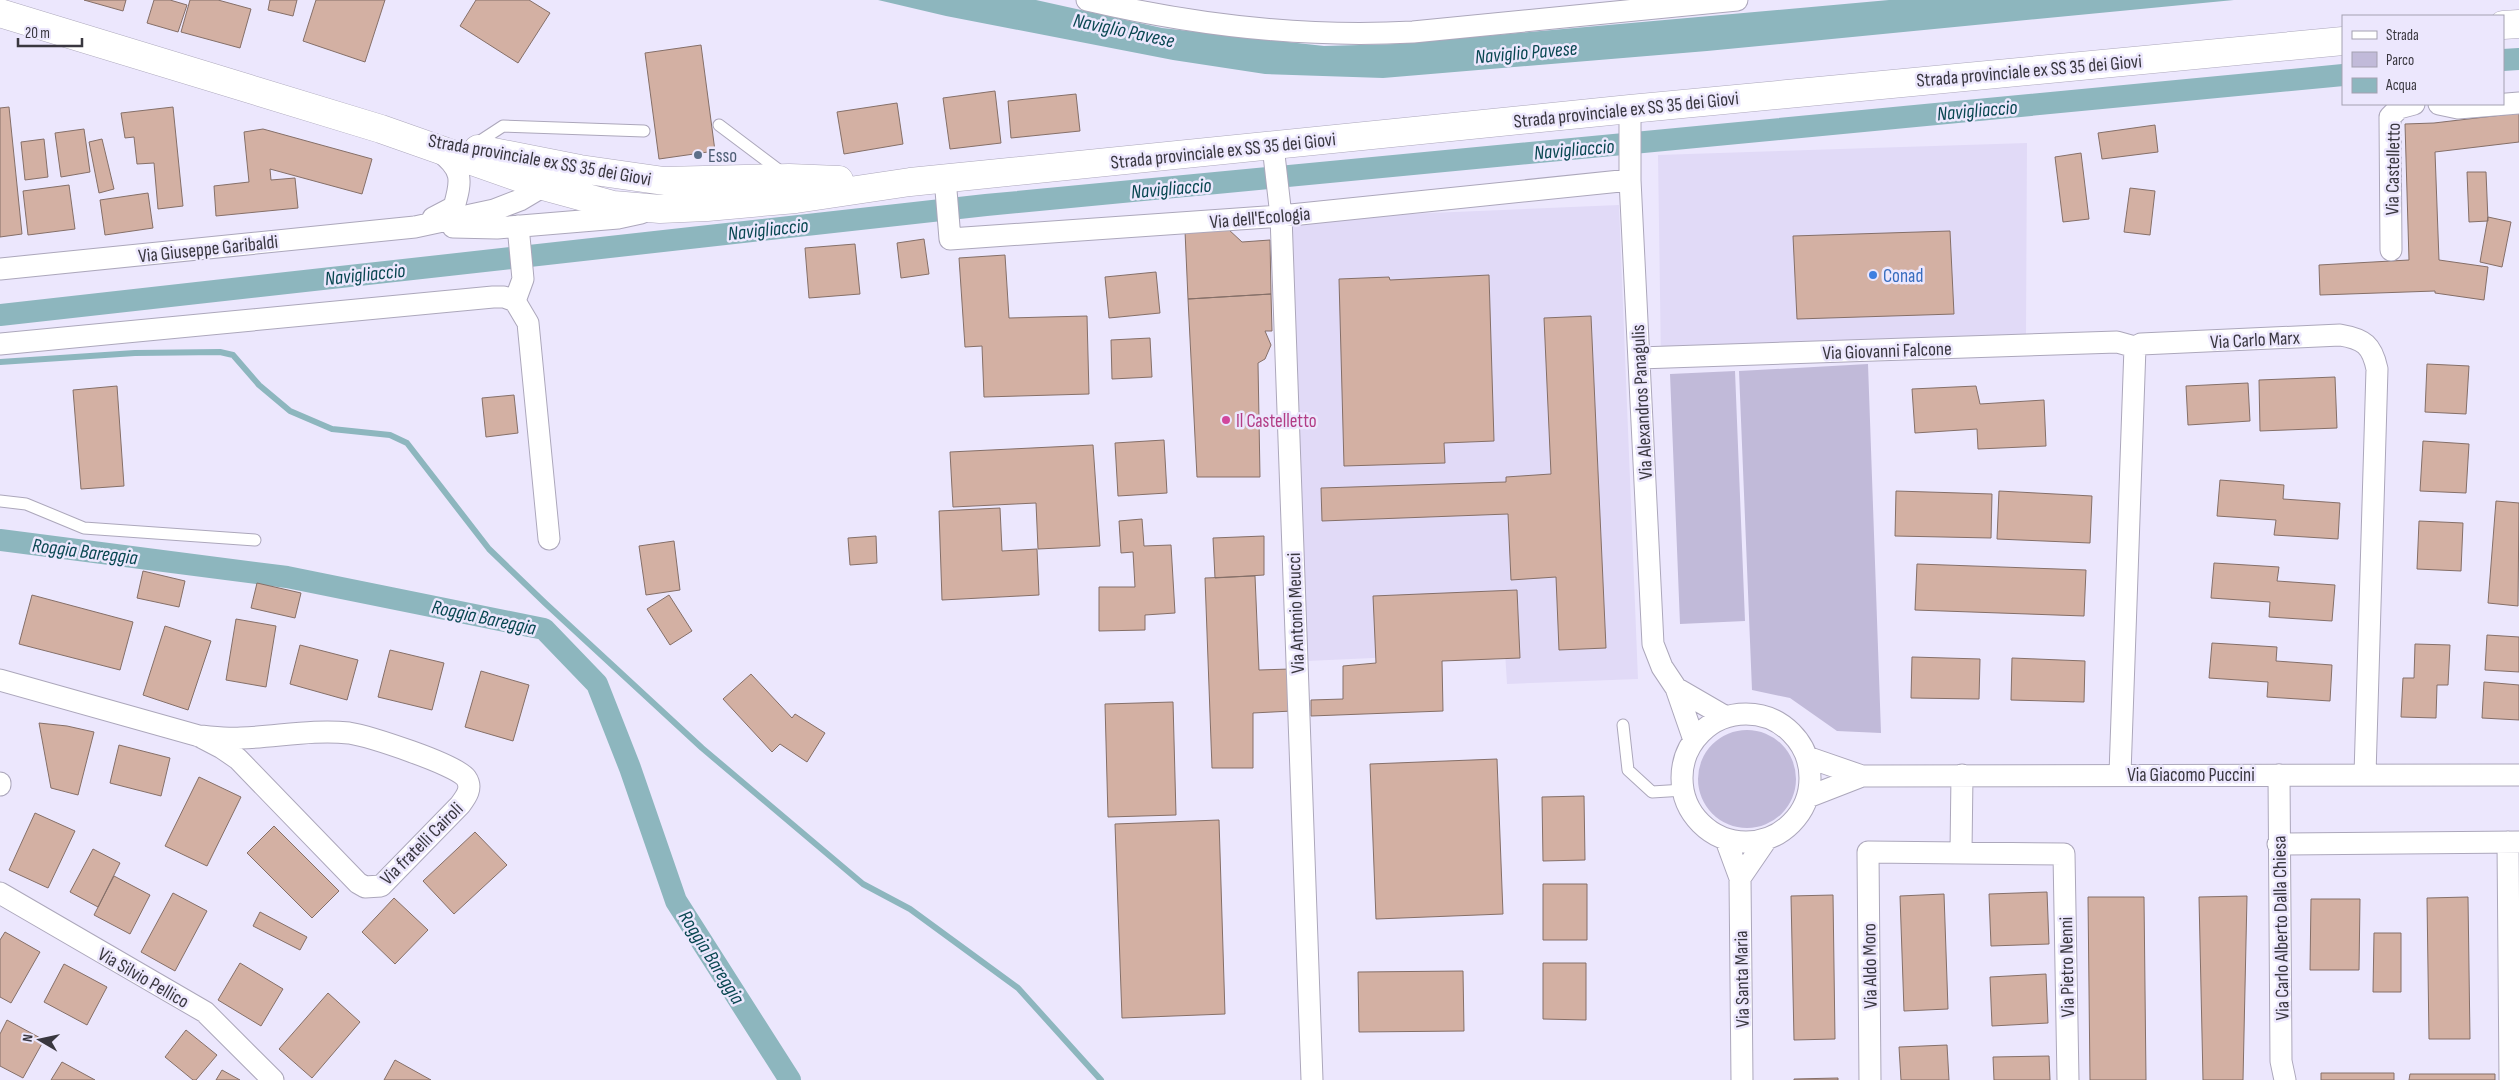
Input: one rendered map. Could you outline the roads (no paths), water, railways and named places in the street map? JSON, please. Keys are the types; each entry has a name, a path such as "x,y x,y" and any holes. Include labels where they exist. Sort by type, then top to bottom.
{"main road":[{"name":"Strada provinciale ex SS 35 dei Giovi","path":"0,13 381,129 439,152 543,186 613,205 660,209 796,199 910,182"},
{"path":"2504,25 2519,24"},
{"name":"Strada provinciale ex SS 35 dei Giovi","path":"381,129 580,169 664,182 789,178 910,182 946,188 1275,155 1630,109 2342,41"}],"street":[{"path":"1087,0 1203,21 1317,34 1367,34 1737,0"},
{"path":"2504,104 2519,103"},
{"name":"Via Castelletto","path":"2391,250 2390,117 2399,108 2410,105"},
{"path":"2444,105 2458,108 2495,105"},
{"name":"Via Alexandros Panagulis","path":"1630,109 1630,180 1653,644 1662,667 1676,688 1694,740"},
{"path":"415,227 454,207 460,185 458,173 452,161 439,152"},
{"name":"Via Antonio Meucci","path":"1275,155 1280,207 1312,1080"},
{"path":"415,227 494,210 520,200 543,186 580,169"},
{"name":"Via dell'Ecologia","path":"946,188 950,239 1280,207 1630,180"},
{"path":"415,227 497,228 519,233 618,218 660,209"},
{"name":"Via Giuseppe Garibaldi","path":"0,269 415,227"},
{"path":"515,301 523,279 519,233"},
{"path":"0,344 504,297 515,301 528,322 549,539"},
{"name":"Via Carlo Marx","path":"2135,347 2142,344 2340,336 2353,337 2364,342 2374,352 2377,369 2365,775"},
{"name":"Via Giovanni Falcone","path":"1639,358 2117,342 2135,347"},
{"path":"2120,774 2135,347"},
{"name":"Via fratelli Cairoli","path":"0,680 199,736 222,748 238,759 358,883 365,887 381,886 460,806 468,792 469,785 462,773 387,742 365,736 347,733 241,738 199,736"},
{"name":"Via Alexandros Panagulis","path":"1676,688 1726,717"},
{"path":"1746,714 1766,716 1784,725 1798,739 1807,757 1811,777 1808,797 1799,816 1784,830 1766,840 1746,843 1726,840 1708,830 1694,816 1684,790 1682,778 1685,758 1694,740 1708,726 1726,717 1746,714"},
{"name":"Via Giacomo Puccini","path":"1807,757 1862,776 2120,774 2519,775"},
{"path":"1961,851 1962,775"},
{"name":"Via Carlo Alberto Dalla Chiesa","path":"2279,775 2281,1061 2285,1080"},
{"name":"Via Giacomo Puccini","path":"1808,797 1862,776"},
{"name":"Via Santa Maria","path":"1726,840 1740,878 1742,1080"},
{"path":"1740,878 1766,840"},
{"path":"2278,844 2513,842 2510,1080"},
{"name":"Via Aldo Moro","path":"1870,1080 1868,852 1961,851"},
{"name":"Via Pietro Nenni","path":"1961,851 2064,854 2068,1080"},
{"name":"Via Silvio Pellico","path":"0,893 205,1012 274,1080"}],"lane":[{"path":"719,125 789,178"},
{"path":"470,147 503,126 644,131"},
{"path":"0,501 26,504 84,528 255,540"},
{"path":"1623,726 1628,770 1652,792 1684,790"}],"water":[{"name":"Naviglio Pavese","path":"878,0 1036,0 1162,28 1324,46 1395,44 1889,0 2234,0 1707,51 1383,78 1265,74 1173,60 946,16"}],"waterway":[{"name":"Navigliaccio","path":"2504,60 2519,59"},
{"name":"Navigliaccio","path":"0,315 986,205 2342,75"},
{"path":"0,362 135,353 220,352 233,355 259,385 290,411 332,429 390,435 407,443 489,549 702,748 863,884 910,909 1018,988 1101,1080"},
{"name":"Roggia Bareggia","path":"0,540 287,577 544,629 597,684 630,768 676,901 790,1080"}],"place":[{"name":"Esso","path":"698,155"},
{"name":"Conad","path":"1873,275"},
{"name":"Il Castelletto","path":"1226,420"}]}
